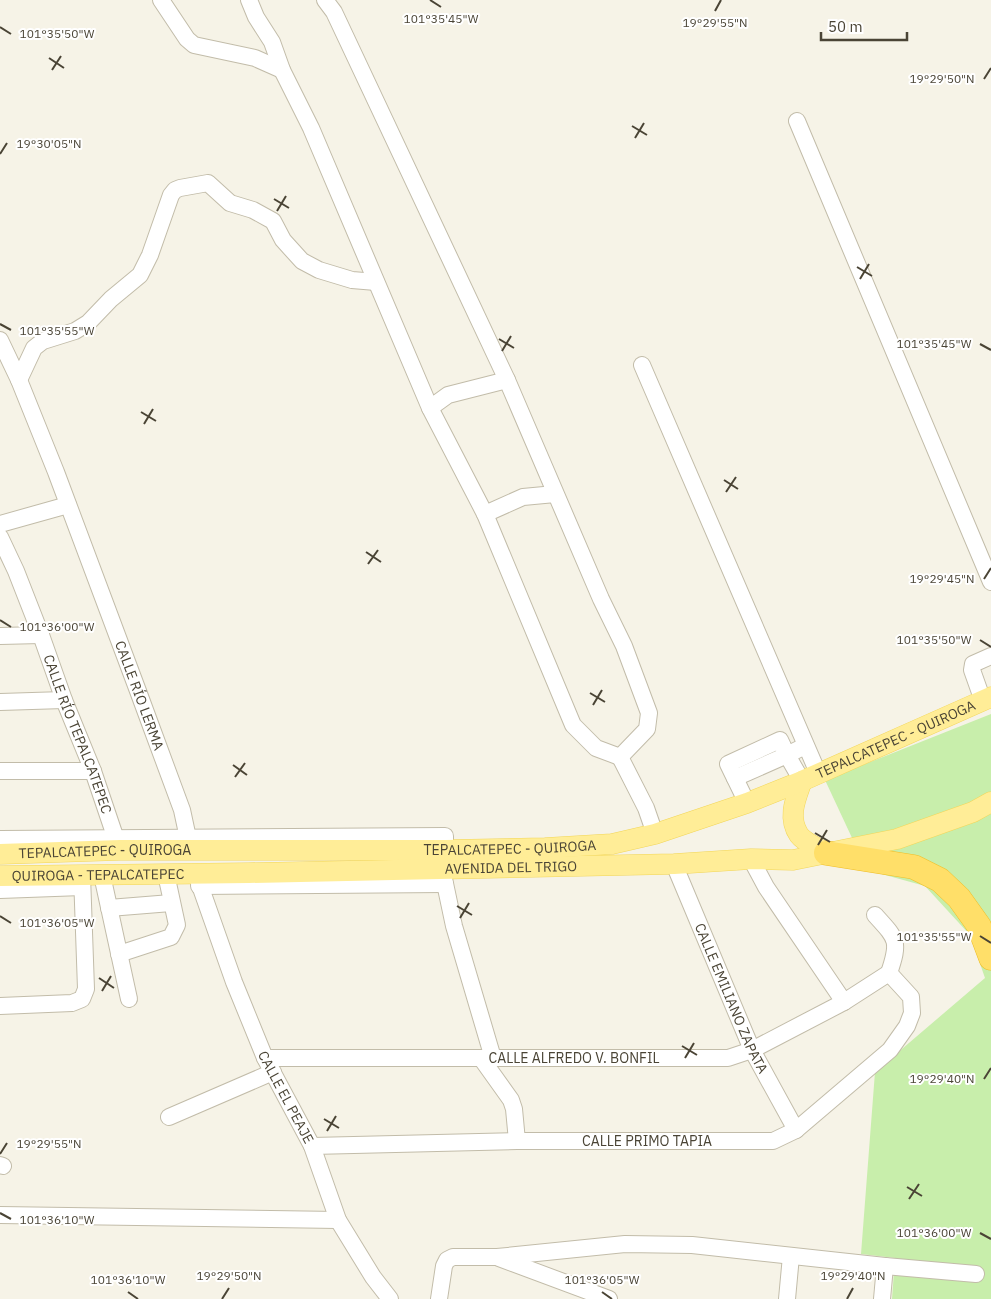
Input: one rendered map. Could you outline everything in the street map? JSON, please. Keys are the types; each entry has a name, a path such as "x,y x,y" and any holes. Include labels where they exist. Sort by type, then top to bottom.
{"highway":[{"path":"826,853 914,867 940,880 959,898 979,926 991,958"}],"main road":[{"name":"TEPALCATEPEC - QUIROGA","path":"0,854 118,844 444,868 545,848 612,844 655,834 747,803 987,699"},
{"path":"810,777 793,806 793,821 800,836 826,853 897,839 972,812 991,802"},
{"path":"612,844 613,865"},
{"name":"AVENIDA DEL TRIGO","path":"198,880 444,868 674,864 751,859 793,860 826,853"},
{"name":"QUIROGA - TEPALCATEPEC","path":"0,876 82,881 102,875 166,874 198,880"}],"street":[{"path":"161,0 186,39 194,45 255,58 282,70"},
{"path":"249,0 256,18 272,42 282,70 311,128 430,408 486,514 573,726 596,748 620,757 646,808 655,834"},
{"path":"325,0 334,12 507,380 601,599 624,646 649,713 647,730 620,757"},
{"path":"798,121 991,582"},
{"path":"18,380 34,348 44,341 76,331 88,323 111,299 140,275 150,255 172,194 180,188 208,183 230,203 253,210 273,222 283,240 302,261 319,270 352,280 376,282"},
{"name":"CALLE RÍO LERMA","path":"0,340 56,472 182,810 188,838"},
{"path":"642,365 802,739 810,777"},
{"path":"430,408 448,395 507,380"},
{"path":"486,514 523,497 555,494"},
{"path":"0,524 68,505"},
{"name":"CALLE RÍO TEPALCATEPEC","path":"0,537 8,571 41,635 64,700 93,771 118,844"},
{"path":"0,636 41,635"},
{"path":"987,699 972,670 973,664 991,656"},
{"path":"0,702 64,700"},
{"path":"747,803 735,778 762,757 802,739"},
{"path":"783,748 810,777"},
{"path":"0,771 93,771"},
{"path":"0,839 118,844 188,838 445,836 444,868 454,926 487,1058 511,1100 514,1109 517,1141"},
{"path":"751,859 766,887 844,1002"},
{"name":"CALLE EMILIANO ZAPATA","path":"674,864 752,1050 796,1130"},
{"path":"119,954 171,938 177,925 166,874"},
{"path":"102,875 128,999"},
{"name":"CALLE EL PEAJE","path":"198,880 234,982 269,1065 312,1146 338,1220 373,1277 390,1299"},
{"path":"0,890 82,881 86,989 82,999 72,1003 0,1006"},
{"path":"109,908 172,903"},
{"path":"875,915 895,940 896,947 890,973"},
{"name":"CALLE ALFREDO V. BONFIL","path":"269,1065 487,1058 728,1058 752,1050 844,1002 890,973"},
{"name":"CALLE PRIMO TAPIA","path":"312,1146 517,1141 773,1141 796,1130 890,1050 907,1026 912,1013 911,997 890,973"},
{"path":"169,1117 269,1065"},
{"path":"0,1215 338,1220"},
{"path":"439,1299 444,1266 447,1260 453,1257 497,1257 625,1244 692,1245 976,1274"},
{"path":"787,1299 791,1256"},
{"path":"497,1257 609,1299"},
{"path":"882,1299 885,1266"}],"green space":[{"path":"991,714 991,1299 892,1299 895,1258 861,1254 875,1072 985,978 970,935 925,886 867,870 825,780"}]}
